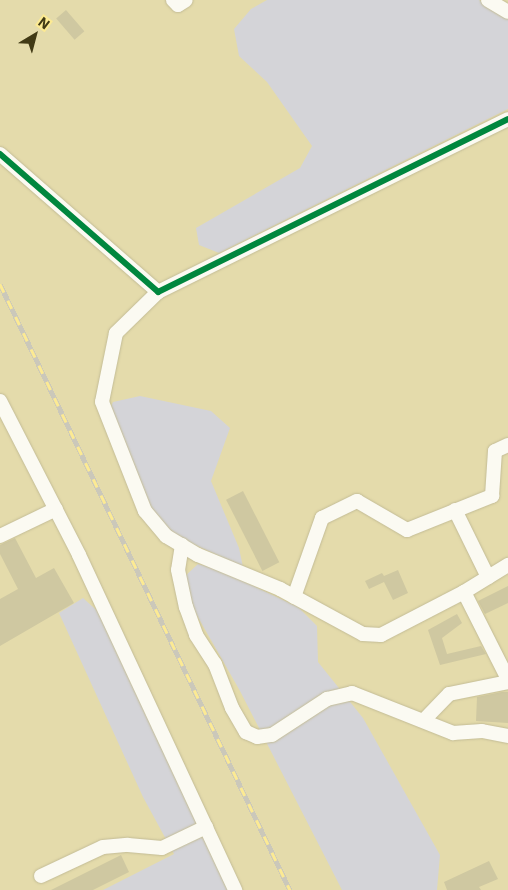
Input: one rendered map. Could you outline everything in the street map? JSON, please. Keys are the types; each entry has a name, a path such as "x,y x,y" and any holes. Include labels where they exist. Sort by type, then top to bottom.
{"street":[{"path":"173,0 178,5 186,0"},
{"path":"488,0 508,12"},
{"path":"508,119 158,292 116,333 102,402 145,512 166,536 294,597 363,634 381,635 464,592 508,564"},
{"path":"0,154 158,292"},
{"path":"0,401 56,509 235,890"},
{"path":"294,597 322,518 357,501 407,530 492,496 495,451 508,445"},
{"path":"0,536 56,509"},
{"path":"455,510 488,577"},
{"path":"182,545 178,570 186,607 196,635 215,664 232,708 246,732 257,737 272,735 326,699 352,693 453,733 482,731 508,736"},
{"path":"424,720 449,694 508,680 464,592"},
{"path":"41,876 103,847 128,845 162,848 206,826"}],"shaded area":[{"path":"267,0 479,0 508,17 508,109 219,253 199,245 196,228 300,168 312,146 267,82 239,56 234,29 251,9"},
{"path":"140,396 211,411 230,428 211,481 239,548 243,567 158,528 104,421 113,402"},
{"path":"198,564 220,570 298,607 317,626 318,662 363,718 440,855 437,890 342,890 240,691 191,605 183,578"},
{"path":"83,598 112,624 232,890 103,890 174,854 143,797 59,613"}],"building":[{"path":"66,10 84,31 75,40 56,19"},
{"path":"243,491 279,562 262,571 226,500"},
{"path":"15,538 36,578 54,568 74,603 0,646 0,599 18,589 0,554 0,545"},
{"path":"398,570 408,593 393,600 384,582 369,589 365,581 382,573 384,576"},
{"path":"508,586 508,603 485,614 478,601"},
{"path":"457,614 462,623 442,638 447,654 481,646 486,654 440,665 428,630"},
{"path":"508,692 508,723 476,721 477,697"},
{"path":"121,855 129,872 93,890 51,890"},
{"path":"489,861 498,879 479,887 481,890 447,890 444,882"}],"railway":[{"path":"0,284 290,890"}],"cycle path":[{"path":"0,154 158,292 508,119"}]}
